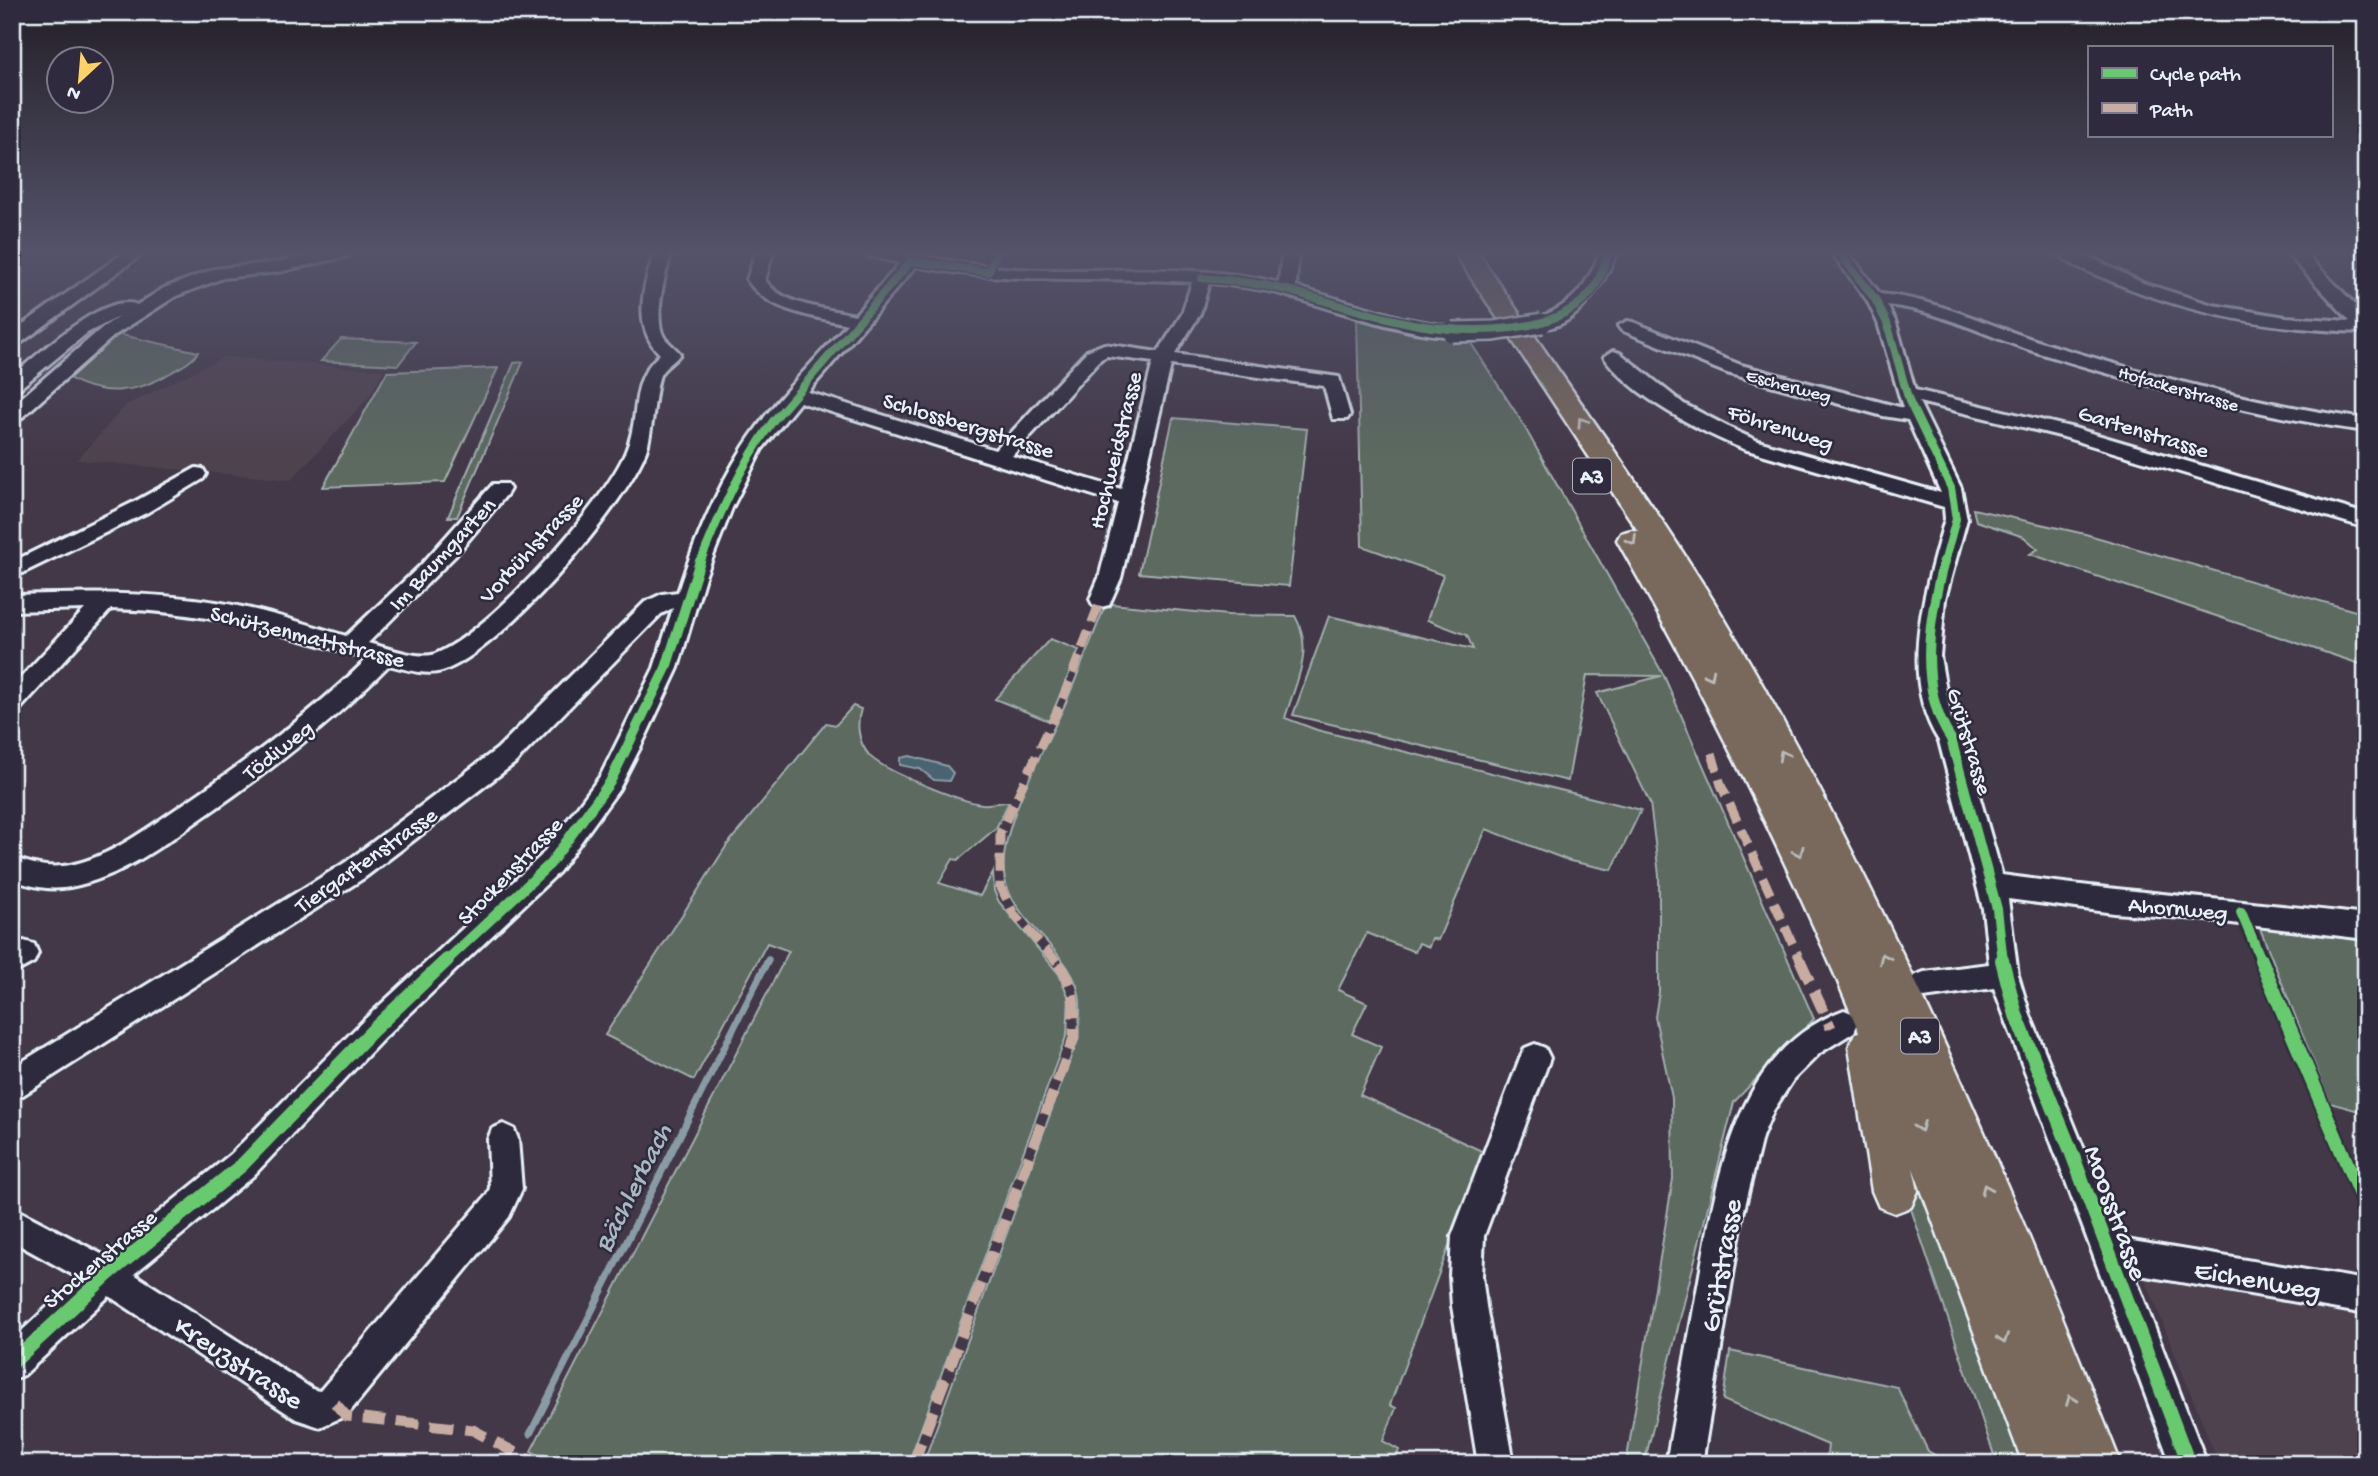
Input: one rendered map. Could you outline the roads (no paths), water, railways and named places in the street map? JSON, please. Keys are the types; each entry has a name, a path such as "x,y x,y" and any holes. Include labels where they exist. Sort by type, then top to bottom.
{"highway":[{"name":"A3","path":"1489,321 1614,511 1677,615 1742,735 1845,952 1897,1070 1969,1249 2049,1464"},
{"name":"A3","path":"1513,321 1615,470 1673,561 1742,678 1800,786 1857,900 1936,1072 2026,1286 2095,1464"},
{"path":"1845,952 1876,1072 1895,1191"}],"street":[{"path":"12,341 40,321"},
{"path":"12,385 92,321"},
{"path":"12,416 94,343 124,321"},
{"name":"Vorbühlstrasse","path":"437,664 472,643 515,605 549,571 602,509 635,452 645,424 653,369 671,354 659,343 653,331 653,321"},
{"name":"Stockenstrasse","path":"12,1363 107,1275 242,1165 373,1030 550,864 610,782 634,736 666,668 687,599 722,508 737,477 754,448 795,394 858,321"},
{"name":"Hochweidstrasse","path":"1101,599 1110,578 1163,358 1187,321"},
{"path":"1388,321 1452,332 1511,329 1546,321"},
{"name":"Grütstrasse","path":"1886,321 1906,394 1946,476 1954,503 1956,519 1934,599 1928,656 1939,721 1951,739 1997,909 2004,975"},
{"name":"Hofackerstrasse","path":"1960,321 2032,345 2208,396 2292,415 2366,425"},
{"path":"2264,321 2310,327 2366,327"},
{"name":"Escherweg","path":"1627,326 1734,369 1889,412 1915,415"},
{"path":"998,459 1101,350 1110,349 1332,381 1340,415"},
{"name":"Föhrenweg","path":"1613,357 1664,401 1720,433 1751,445 1954,503"},
{"name":"Schlossbergstrasse","path":"795,394 1129,499"},
{"name":"Gartenstrasse","path":"1906,394 2067,432 2366,521"},
{"path":"12,570 141,507 196,474"},
{"name":"Im Baumgarten","path":"351,645 463,537 500,489"},
{"name":"Tiergartenstrasse","path":"12,1085 355,870 506,756 653,608 670,600 687,599"},
{"path":"12,703 106,601"},
{"name":"Schützenmattstrasse","path":"12,603 106,601 174,605 221,612 384,656 437,664"},
{"name":"Tödiweg","path":"12,868 27,876 49,878 77,875 108,863 162,832 270,756 355,685 384,656"},
{"name":"Ahornweg","path":"1990,885 2114,902 2197,907 2366,927"},
{"path":"1924,985 2004,975"},
{"name":"Moosstrasse","path":"2004,975 2017,1016 2189,1464"},
{"name":"Grütstrasse","path":"1684,1464 1733,1182 1748,1131 1769,1088 1794,1058 1831,1028 1844,1023"},
{"path":"1496,1464 1469,1306 1466,1276 1468,1236 1535,1058"},
{"name":"Kreuzstrasse","path":"12,1223 107,1275 308,1407 320,1409 335,1403 498,1206 506,1189 503,1139"},
{"name":"Eichenweg","path":"2109,1253 2366,1297"}],"water":[{"path":"910,756 947,766 953,773 949,781 934,780 920,769 900,765 900,758"}],"waterway":[{"name":"Bächlerbach","path":"530,1434 768,960"}]}
